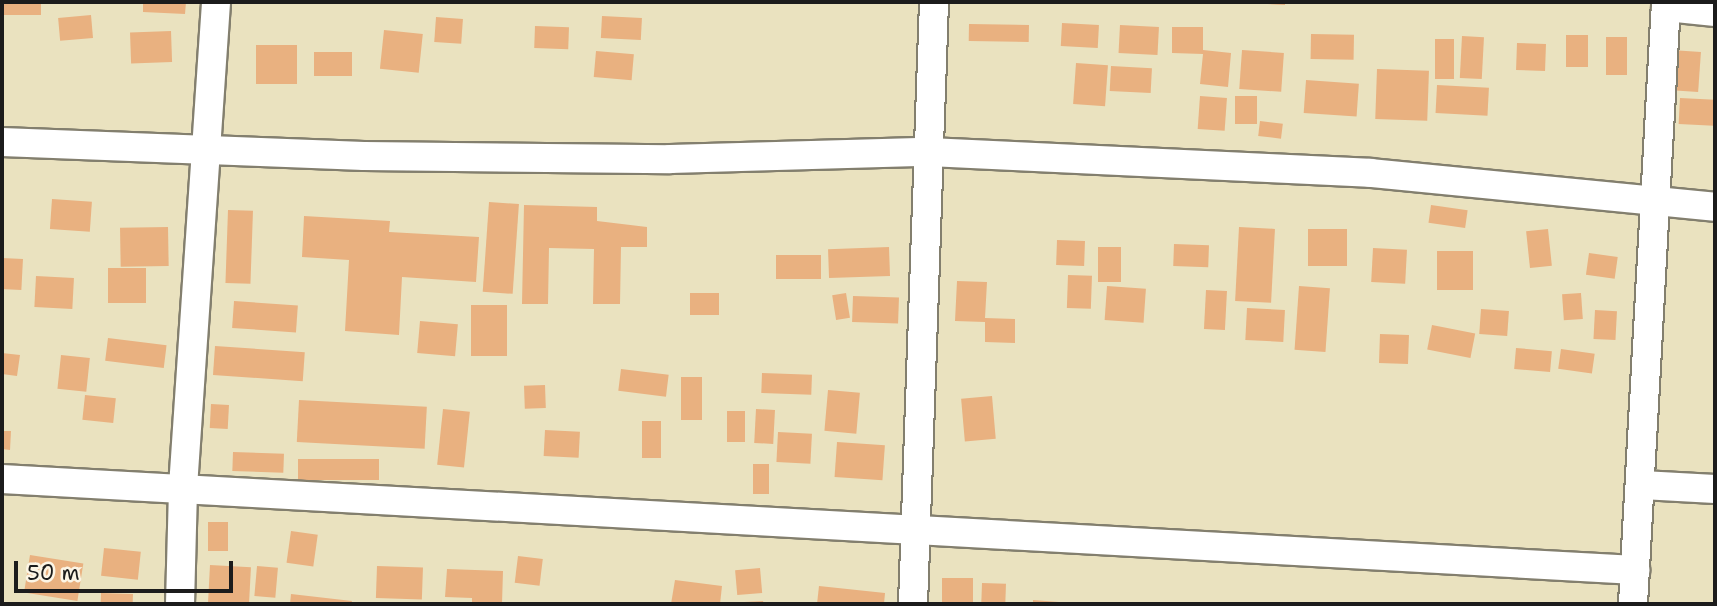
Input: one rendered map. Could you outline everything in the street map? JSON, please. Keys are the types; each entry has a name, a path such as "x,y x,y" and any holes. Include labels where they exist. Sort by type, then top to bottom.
{"street":[{"path":"180,604 183,487 216,2"},
{"path":"913,604 934,2"},
{"path":"1633,604 1658,204 1666,4 1715,12"},
{"path":"2,142 364,156 657,159 928,152 1371,173 1658,204 1715,207"},
{"path":"2,479 1635,570"},
{"path":"1642,485 1715,489"}],"building":[{"path":"2,2 41,2 41,15 2,15"},
{"path":"143,2 186,2 185,14 143,12"},
{"path":"1285,2 1285,5 1267,4"},
{"path":"91,15 93,38 60,41 58,18"},
{"path":"602,16 642,18 641,40 601,38"},
{"path":"436,17 463,19 461,44 434,42"},
{"path":"1062,23 1099,25 1098,48 1061,46"},
{"path":"969,24 1029,25 1029,42 969,41"},
{"path":"1120,25 1159,27 1157,55 1119,53"},
{"path":"535,26 569,27 568,49 534,48"},
{"path":"1172,27 1203,27 1203,50 1231,53 1228,87 1200,84 1203,54 1172,53"},
{"path":"384,30 423,34 419,73 380,69"},
{"path":"171,31 172,62 131,63 130,32"},
{"path":"1311,34 1354,35 1354,60 1311,59"},
{"path":"1566,35 1588,35 1588,67 1566,67"},
{"path":"1462,36 1484,37 1482,79 1460,78"},
{"path":"1606,37 1627,37 1627,75 1606,75"},
{"path":"1435,39 1454,39 1454,79 1435,79"},
{"path":"1517,43 1546,44 1545,71 1516,70"},
{"path":"256,45 297,45 297,84 256,84"},
{"path":"1242,50 1284,53 1281,92 1239,89"},
{"path":"1671,50 1701,52 1698,92 1668,90"},
{"path":"596,51 634,54 632,80 594,77"},
{"path":"314,52 352,52 352,76 314,76"},
{"path":"1076,63 1108,65 1105,106 1073,104"},
{"path":"1111,66 1152,68 1151,93 1110,91"},
{"path":"1377,69 1429,71 1427,121 1375,119"},
{"path":"1306,80 1359,84 1357,117 1304,113"},
{"path":"1437,85 1489,88 1487,116 1436,113"},
{"path":"1200,96 1227,98 1225,131 1198,129"},
{"path":"1235,96 1257,96 1257,124 1235,124"},
{"path":"1680,98 1715,100 1714,126 1679,124"},
{"path":"1260,121 1283,124 1281,139 1258,136"},
{"path":"52,199 92,202 90,232 50,229"},
{"path":"489,202 519,204 513,294 483,292"},
{"path":"524,205 597,207 597,221 647,227 647,247 621,247 620,304 593,304 594,249 549,248 548,304 522,304"},
{"path":"1431,205 1468,210 1465,228 1428,223"},
{"path":"228,210 253,211 250,284 225,283"},
{"path":"304,216 390,221 389,232 479,237 476,282 402,277 399,335 345,331 349,260 302,257"},
{"path":"168,227 169,266 121,267 120,228"},
{"path":"1239,227 1275,229 1271,303 1235,301"},
{"path":"1308,229 1347,229 1347,266 1308,266"},
{"path":"1548,229 1552,266 1530,268 1526,231"},
{"path":"1057,240 1085,241 1084,266 1056,265"},
{"path":"1174,244 1209,245 1208,267 1173,266"},
{"path":"889,247 890,276 829,278 828,249"},
{"path":"1098,247 1121,247 1121,282 1098,282"},
{"path":"1373,248 1407,250 1405,284 1371,282"},
{"path":"1437,251 1473,251 1473,290 1437,290"},
{"path":"1589,253 1618,257 1615,279 1586,275"},
{"path":"776,255 821,255 821,279 776,279"},
{"path":"2,258 23,259 21,290 2,289"},
{"path":"108,268 146,268 146,303 108,303"},
{"path":"1068,275 1092,276 1091,309 1067,308"},
{"path":"36,276 74,278 72,309 34,307"},
{"path":"957,281 987,282 985,318 1015,319 1015,343 985,342 985,322 955,321"},
{"path":"1107,286 1146,289 1144,323 1105,320"},
{"path":"1299,286 1330,288 1325,352 1295,350"},
{"path":"1206,290 1227,291 1225,330 1204,329"},
{"path":"690,293 719,293 719,315 690,315"},
{"path":"846,293 850,318 836,320 832,295"},
{"path":"1581,293 1583,319 1564,320 1562,294"},
{"path":"853,296 899,298 898,324 852,322"},
{"path":"234,301 298,305 296,332 232,328"},
{"path":"471,305 507,305 507,356 471,356"},
{"path":"1247,308 1285,310 1283,342 1245,340"},
{"path":"1481,309 1509,311 1507,336 1479,334"},
{"path":"1595,310 1617,311 1615,340 1593,339"},
{"path":"420,321 458,324 455,356 417,353"},
{"path":"1432,325 1475,333 1470,358 1427,350"},
{"path":"1380,334 1409,335 1408,364 1379,363"},
{"path":"108,338 167,345 164,368 105,361"},
{"path":"215,346 305,352 303,381 213,375"},
{"path":"1516,348 1552,351 1550,372 1514,369"},
{"path":"1561,349 1595,354 1592,374 1558,369"},
{"path":"2,353 20,355 17,376 2,374"},
{"path":"61,355 90,358 86,392 57,389"},
{"path":"621,369 669,375 666,397 618,391"},
{"path":"762,373 812,375 811,395 761,393"},
{"path":"681,377 702,377 702,420 681,420"},
{"path":"545,385 546,408 525,409 524,386"},
{"path":"828,390 860,393 856,434 824,431"},
{"path":"85,395 116,398 113,423 82,420"},
{"path":"992,396 996,439 965,442 961,399"},
{"path":"299,400 427,407 425,449 297,442"},
{"path":"211,404 229,405 228,429 210,428"},
{"path":"443,409 470,412 464,468 437,465"},
{"path":"756,409 775,410 773,444 754,443"},
{"path":"727,411 745,411 745,442 727,442"},
{"path":"642,421 661,421 661,458 642,458"},
{"path":"545,430 580,432 579,458 544,456"},
{"path":"2,431 11,431 10,450 2,449"},
{"path":"778,432 812,434 810,464 776,462"},
{"path":"837,442 885,445 882,480 835,477"},
{"path":"233,452 284,454 283,473 232,471"},
{"path":"298,459 379,459 379,480 298,480"},
{"path":"753,464 769,464 769,494 753,494"},
{"path":"208,522 228,522 228,551 208,551"},
{"path":"291,531 318,535 313,566 287,563"},
{"path":"104,548 141,552 138,580 101,576"},
{"path":"30,555 83,563 77,601 24,593"},
{"path":"518,556 543,559 540,586 515,583"},
{"path":"210,565 251,567 249,604 208,604"},
{"path":"257,566 278,568 275,598 254,596"},
{"path":"377,566 423,568 422,600 376,598"},
{"path":"760,568 762,593 737,595 735,570"},
{"path":"447,569 503,571 502,604 472,604 472,598 445,597"},
{"path":"942,578 973,578 973,603 942,603"},
{"path":"675,580 722,586 720,604 671,604"},
{"path":"982,583 1006,584 1005,604 981,604"},
{"path":"819,586 885,593 884,604 817,604"},
{"path":"101,593 133,594 133,604 101,604"},
{"path":"291,594 352,601 351,604 290,604"},
{"path":"1033,600 1059,602 1059,604 1033,604"},
{"path":"763,601 764,604 744,604 744,602"}]}
